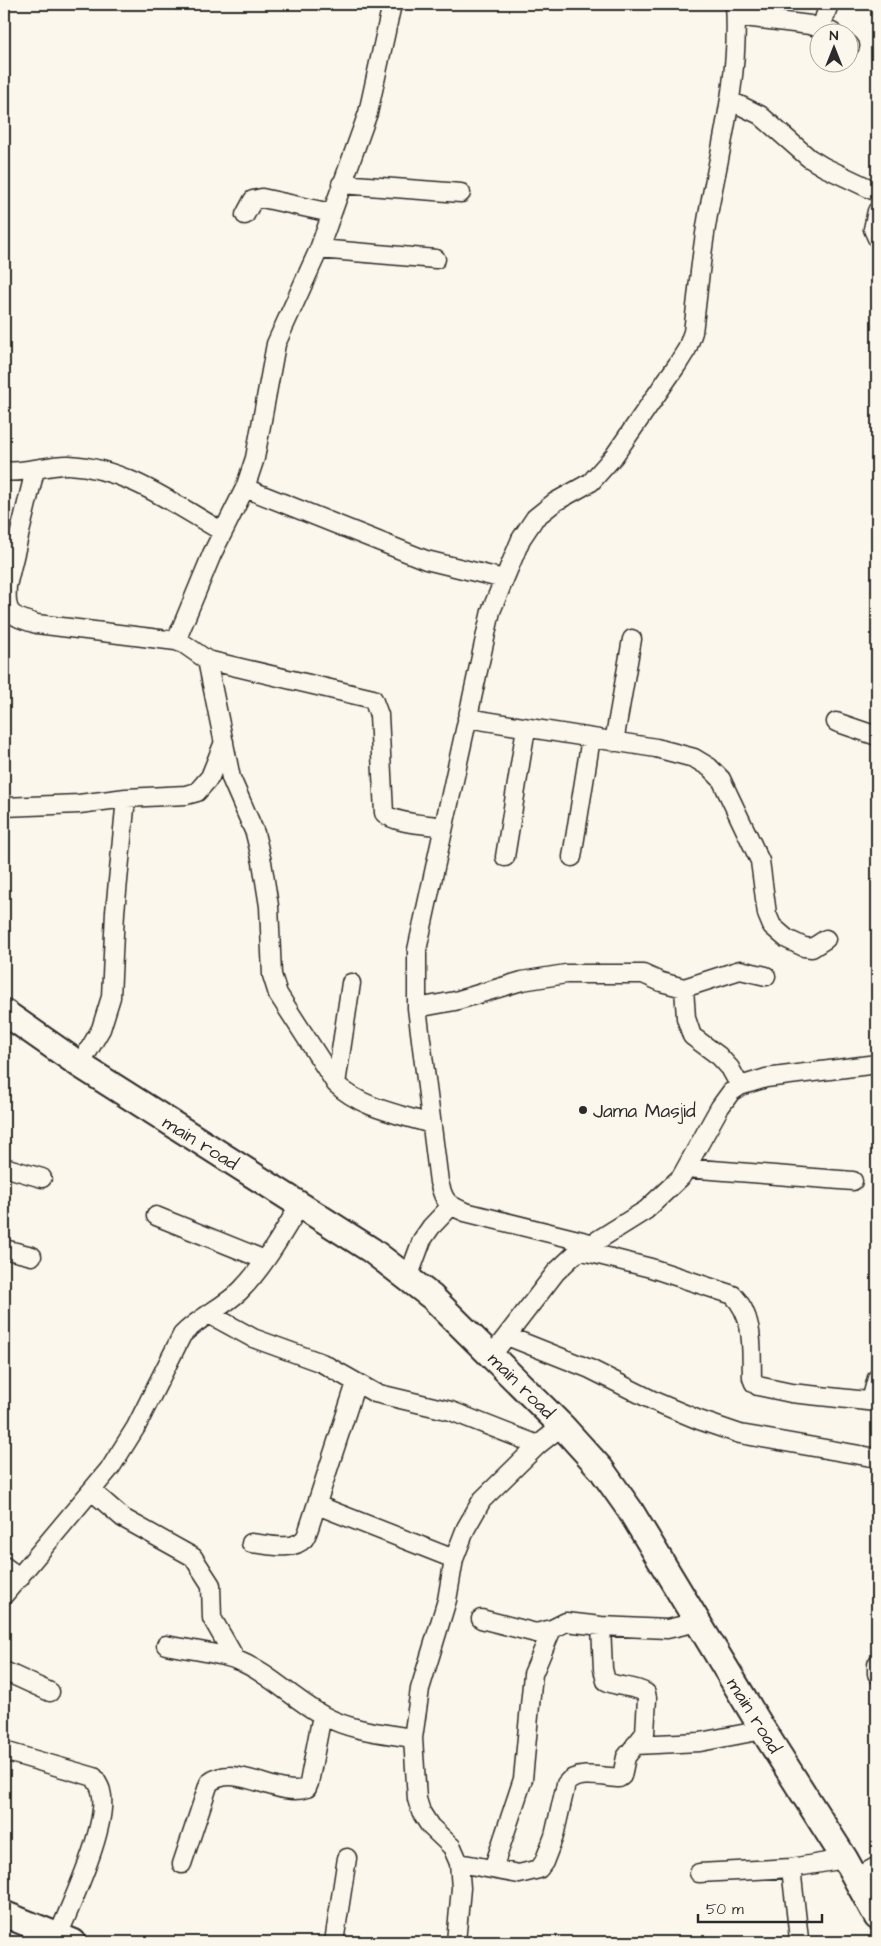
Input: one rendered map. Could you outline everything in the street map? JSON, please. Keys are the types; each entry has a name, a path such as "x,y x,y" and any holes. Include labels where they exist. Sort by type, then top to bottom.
{"main road":[{"name":"main road","path":"6,1020 371,1250 432,1297 500,1345 562,1426 601,1470 630,1510 763,1730 850,1868 877,1917"},
{"path":"4,1914 66,1939"}],"street":[{"path":"176,641 223,532 245,488 255,458 276,344 318,249 340,184 368,113 392,4"},
{"path":"827,22 829,4"},
{"path":"808,25 735,10 736,63 731,101 708,217 693,332 687,349 614,456 591,482 554,502 535,518 521,539 504,578 491,611 417,950 417,1008 439,1182 444,1199 451,1206 465,1212 588,1248 733,1295 743,1305 751,1330 752,1378 758,1386 791,1393 874,1401 877,1378"},
{"path":"731,101 760,115 809,158 824,168 877,192"},
{"path":"340,184 461,194"},
{"path":"245,215 253,200 262,198 331,213"},
{"path":"877,211 873,229 877,238"},
{"path":"318,249 436,259"},
{"path":"4,471 35,470 66,465 88,466 113,473 142,485 223,532"},
{"path":"35,470 7,586 6,602 10,612 19,619 38,624 176,641 184,644 207,660 373,699 379,715 384,813 398,820 443,826"},
{"path":"245,488 426,560 504,578"},
{"path":"614,742 632,639"},
{"path":"207,660 231,778 255,833 262,862 269,906 272,974 278,994 336,1084 347,1095 364,1104 431,1124"},
{"path":"467,718 666,751 694,758 709,767 721,779 760,861 768,914 772,926 787,939 804,947 812,948 826,939"},
{"path":"836,722 877,736"},
{"path":"505,857 526,728"},
{"path":"572,857 591,738"},
{"path":"4,807 78,804 126,798 186,795 197,792 210,776 224,742"},
{"path":"80,1065 101,1029 111,997 115,912 126,798"},
{"path":"417,1008 456,1001 522,981 566,974 643,974 661,982 684,988 740,970 766,976"},
{"path":"336,1084 342,1030 351,983"},
{"path":"684,988 686,1018 692,1036 719,1056 730,1068 740,1086"},
{"path":"877,1064 766,1078 740,1086 731,1092 720,1107 681,1177 646,1210 574,1255 556,1272 500,1345 590,1369 656,1402 740,1434 877,1458"},
{"path":"4,1167 42,1178"},
{"path":"686,1168 853,1181"},
{"path":"4,1595 111,1467 136,1427 182,1336 190,1326 240,1291 264,1260 300,1205"},
{"path":"408,1278 422,1240 431,1227 451,1206"},
{"path":"156,1216 264,1260"},
{"path":"4,1249 32,1256"},
{"path":"209,1314 253,1338 322,1363 376,1393 451,1411 538,1445"},
{"path":"251,1542 286,1546 297,1544 304,1539 317,1505 356,1383"},
{"path":"456,1942 461,1888 459,1863 452,1848 430,1826 421,1812 417,1799 413,1738 420,1689 447,1600 454,1559 466,1528 482,1500 538,1445 562,1426"},
{"path":"92,1491 123,1518 193,1557 210,1585 212,1618 236,1660"},
{"path":"317,1505 454,1559"},
{"path":"4,1566 20,1578"},
{"path":"482,1619 536,1633 552,1629 566,1622 601,1626 667,1629 698,1622"},
{"path":"459,1863 519,1874 539,1869 544,1862 554,1836 566,1784 569,1780 578,1776 619,1778 622,1776 626,1757 645,1733 647,1698 646,1693 639,1688 611,1684 606,1681 602,1669 601,1626"},
{"path":"493,1869 523,1778 533,1674 552,1629"},
{"path":"166,1644 236,1660 254,1669 322,1715 339,1724 360,1730 413,1738"},
{"path":"877,1664 877,1674"},
{"path":"4,1671 50,1692"},
{"path":"182,1864 208,1784 214,1779 235,1777 294,1790 307,1788 322,1715"},
{"path":"634,1745 700,1742 763,1730"},
{"path":"4,1751 94,1777 101,1790 103,1810 96,1841 66,1939"},
{"path":"334,1942 347,1858"},
{"path":"699,1873 877,1866"},
{"path":"791,1868 799,1939"}],"place":[{"name":"Jama Masjid","path":"583,1110"}]}
